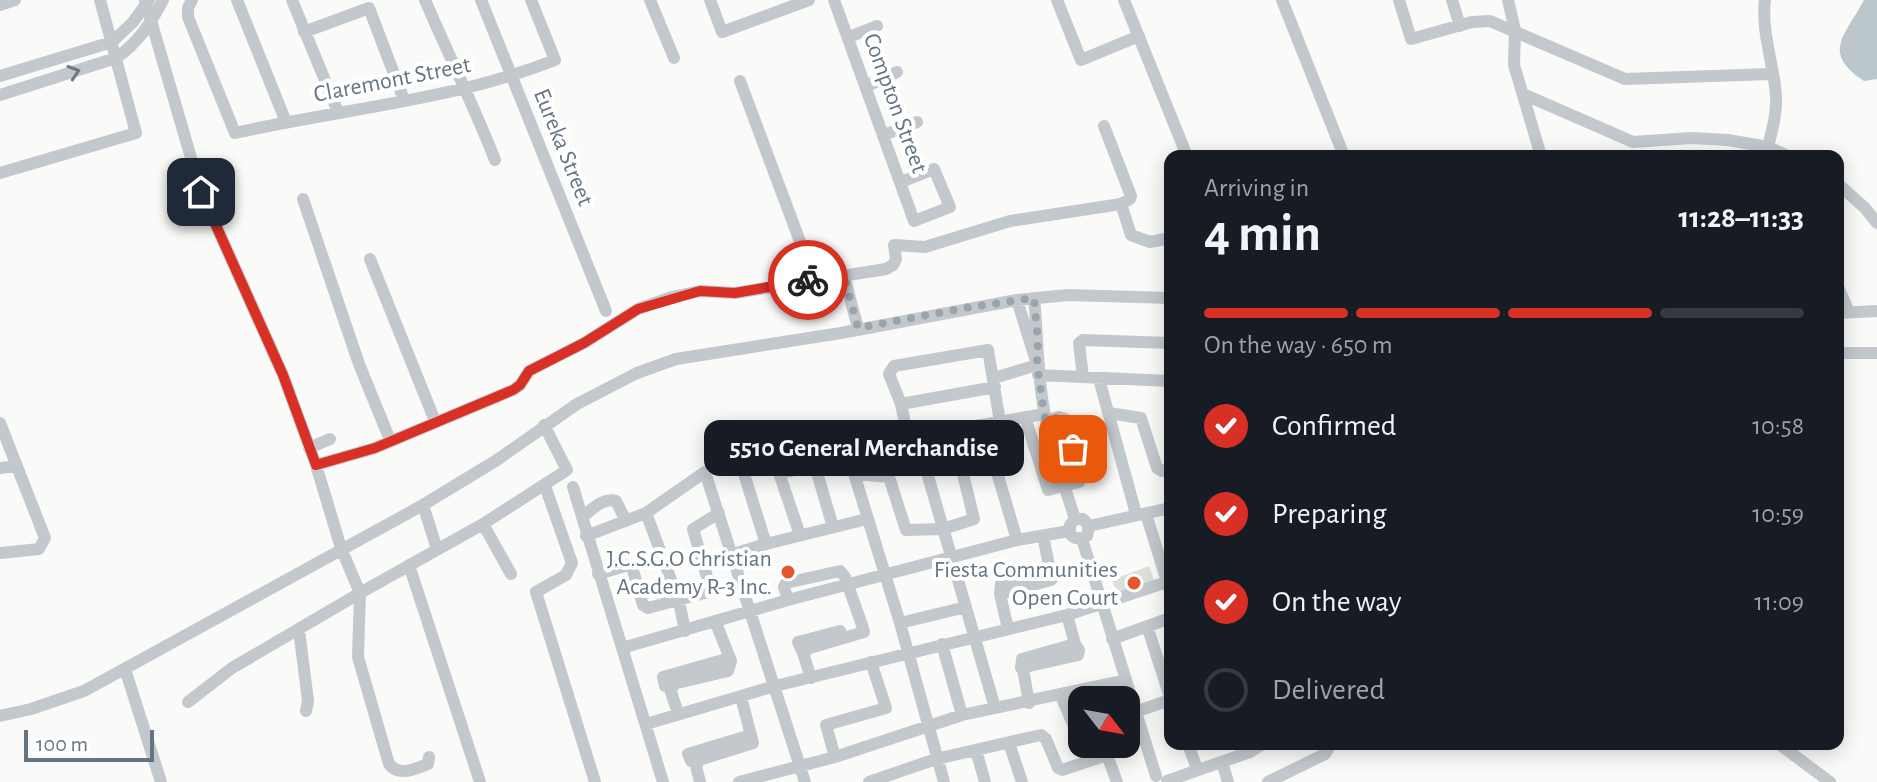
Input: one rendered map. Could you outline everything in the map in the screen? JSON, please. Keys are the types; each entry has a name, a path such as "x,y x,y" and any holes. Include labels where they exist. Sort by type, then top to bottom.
{"street":[{"path":"0,5 15,0"},
{"path":"0,173 136,133 100,0"},
{"path":"0,95 116,58 151,24 163,0"},
{"name":"Claremont Street","path":"192,0 188,17 235,133 512,77 555,60 531,0"},
{"path":"237,0 286,122"},
{"path":"292,0 338,112"},
{"path":"425,0 495,160"},
{"name":"Eureka Street","path":"481,0 606,311"},
{"path":"650,0 674,58"},
{"path":"710,0 722,32 809,0"},
{"name":"Compton Street","path":"834,0 914,221 950,207 934,169 901,182"},
{"path":"1057,0 1081,60 1139,36"},
{"path":"1124,0 1185,150"},
{"path":"1282,0 1342,150"},
{"path":"1399,0 1411,39 1481,20 1515,30 1625,79 1771,74"},
{"path":"1452,0 1460,26"},
{"path":"1508,0 1515,30 1513,56 1539,150"},
{"path":"1765,0 1771,74 1776,94 1775,119 1768,147"},
{"path":"0,76 112,42 133,22 147,1"},
{"path":"147,1 151,24 201,192 283,375 316,465 341,548 360,593 358,657 389,764 403,772 428,764 429,757"},
{"path":"304,32 369,8 404,100"},
{"path":"849,37 877,26"},
{"path":"867,86 897,72"},
{"path":"740,81 814,279"},
{"path":"1523,94 1633,142 1691,138 1728,140 1775,150"},
{"path":"884,135 917,122"},
{"path":"316,465 375,448 513,390 529,371 584,343 638,309 700,291 735,293 844,276 893,265 896,259 894,245 925,247 1010,221 1121,204 1131,196 1104,126"},
{"path":"1633,142 1634,150"},
{"path":"1844,189 1877,223"},
{"path":"303,199 359,364 390,440"},
{"path":"1121,204 1131,235 1150,242 1164,239"},
{"path":"370,259 435,421"},
{"path":"844,276 858,328"},
{"path":"0,716 84,691 125,669 423,505 497,460 577,404 637,373 676,359 1017,300 1068,295 1164,298"},
{"path":"1034,298 1037,368"},
{"path":"1017,300 1037,368 1045,418 1065,486 1075,538 1087,536 1089,526"},
{"path":"1844,312 1877,311"},
{"path":"1083,377 1079,343 1083,340 1164,343"},
{"path":"995,708 943,529 889,374 894,366 988,350 1000,422"},
{"path":"1844,353 1877,353"},
{"path":"901,404 994,382 1037,368 1099,379 1164,381"},
{"path":"1099,379 1164,576"},
{"path":"1109,413 1141,418 1157,468 1164,470"},
{"path":"586,536 646,513 705,472 739,458 808,438 912,438 1025,417 1045,418"},
{"path":"1025,417 1046,489 1065,486"},
{"path":"0,423 44,532 44,545 39,549 0,553"},
{"path":"188,702 232,668 483,524 567,470 544,425"},
{"path":"983,425 1017,540"},
{"path":"309,448 330,439"},
{"path":"848,439 848,454 900,623 944,782"},
{"path":"771,449 800,535"},
{"path":"780,473 815,466 848,454"},
{"path":"739,458 766,544"},
{"path":"856,474 889,477 906,530 943,529 974,519 962,470 993,460"},
{"path":"0,468 17,466"},
{"path":"815,466 833,527"},
{"path":"705,472 805,782"},
{"path":"545,486 572,563 566,575 536,592 595,782"},
{"path":"573,487 663,782"},
{"path":"582,517 610,499 616,501 626,521"},
{"path":"423,505 437,549"},
{"path":"1089,526 1164,509"},
{"path":"646,513 679,601 685,631"},
{"path":"598,574 629,565 632,567 643,605 648,608 710,590 693,529 719,513"},
{"path":"733,554 867,519"},
{"path":"622,648 788,600 1017,540 1043,536 1083,519 1089,526"},
{"path":"483,524 511,574"},
{"path":"1008,629 1000,594 1001,584 1050,570 1043,536"},
{"path":"1082,539 1127,686"},
{"path":"409,565 480,782"},
{"path":"811,678 803,653 810,648 864,632 848,586"},
{"path":"646,724 775,686 1067,615 1164,588"},
{"path":"900,623 966,607"},
{"path":"1029,703 1023,669 1078,655 1067,615"},
{"path":"1112,639 1164,620"},
{"path":"678,713 671,687 673,684 728,671 731,667 716,623"},
{"path":"1147,626 1164,679"},
{"path":"299,630 308,701 306,711"},
{"path":"942,644 962,715"},
{"path":"835,757 824,717 886,709 871,662"},
{"path":"125,669 161,782"},
{"path":"739,782 835,757 962,715 1126,680"},
{"path":"1061,696 1068,712"},
{"path":"700,782 697,762 753,743 741,697"},
{"path":"1140,710 1164,700"},
{"path":"1140,734 1160,780 1191,775 1253,750"},
{"path":"869,782 936,759 1041,735 1046,739 1055,764 1062,770 1107,755 1117,782"},
{"path":"1009,743 1022,782"},
{"path":"976,750 985,782"},
{"path":"1189,750 1191,775"},
{"path":"1268,782 1327,750"},
{"path":"1787,750 1830,782"},
{"path":"1222,762 1228,782"}],"shaded area":[{"path":"1864,0 1877,0 1877,79 1864,81 1851,71 1840,52 1844,34"},
{"name":"Fiesta Communities Open Court","path":"1149,566 1156,586 1119,600 1112,580"}],"way so far":[{"path":"808,280 844,276 858,328 1034,298 1037,363 1044,414 1046,421 1059,417 1065,419 1073,449"}],"place":[{"name":"5510 General Merchandise","path":"1073,449"},
{"name":"J.C.S.G.O Christian Academy R-3 Inc.","path":"788,572"},
{"name":"Fiesta Communities Open Court","path":"1134,583"}],"route":[{"path":"201,192 283,375 316,465 375,448 513,390 529,371 584,343 638,309 700,291 735,293 808,280"}]}
